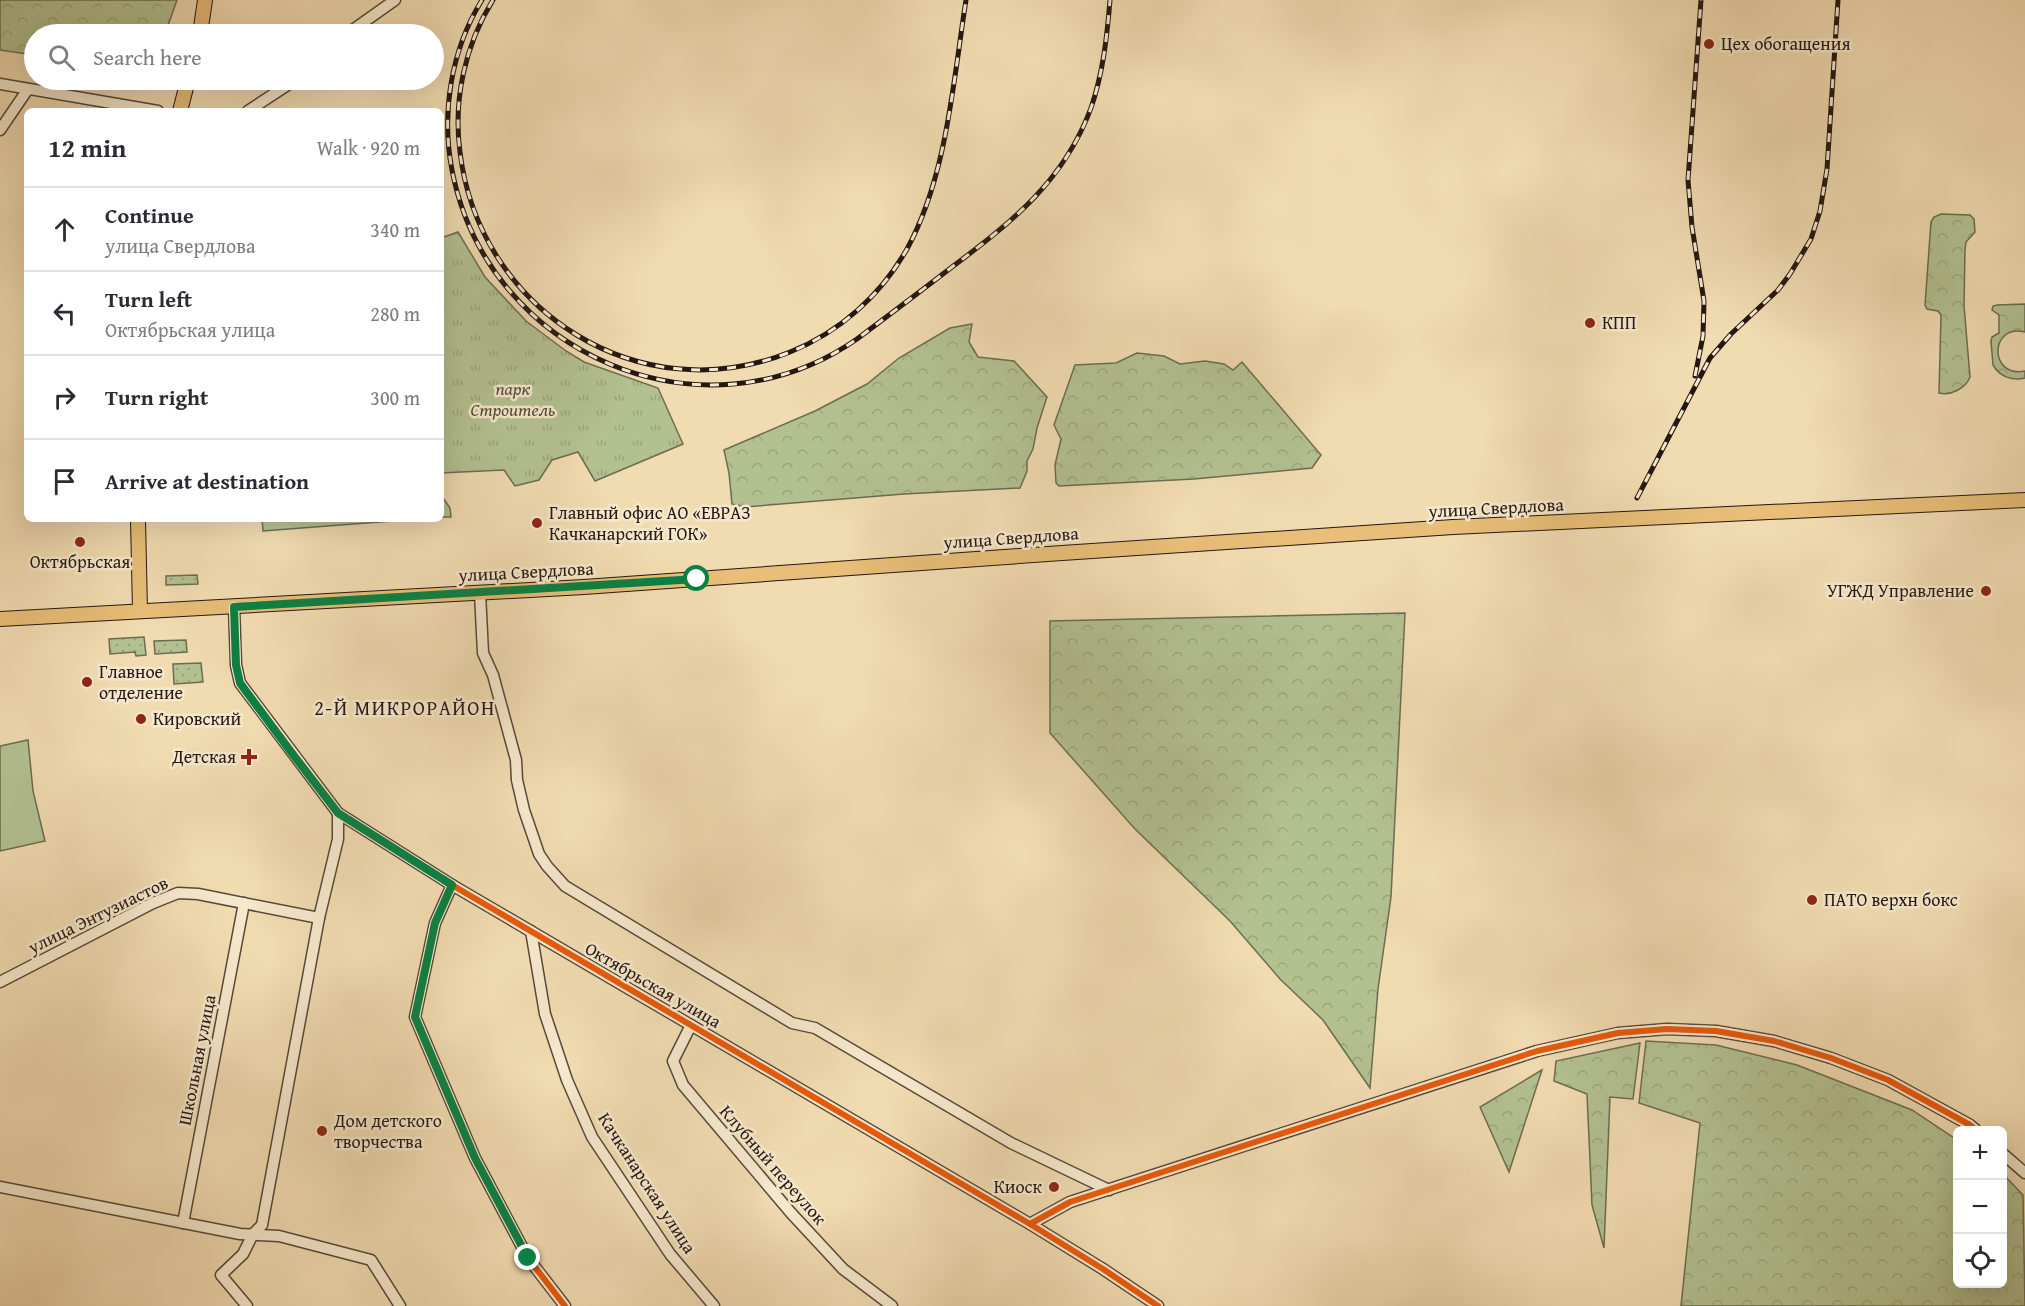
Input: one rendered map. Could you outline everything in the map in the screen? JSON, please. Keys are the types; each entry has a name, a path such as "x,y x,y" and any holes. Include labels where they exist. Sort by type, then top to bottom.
{"main road":[{"path":"201,24 205,0"},
{"path":"181,108 185,90"},
{"name":"улица Свердлова","path":"0,619 480,593 1453,527 2025,500"},
{"path":"138,522 140,611"}],"street":[{"path":"361,24 395,0"},
{"path":"0,84 24,88"},
{"path":"0,130 27,90"},
{"path":"34,90 140,108"},
{"path":"253,108 281,90"},
{"path":"480,593 483,653 493,675 516,760 517,780 524,810 539,854 565,886 792,1023 815,1028 1011,1143 1109,1190"},
{"name":"Октябрьская улица","path":"234,607 236,665 240,683 338,813 531,932 1030,1224 1158,1306"},
{"path":"247,1306 221,1275 243,1254 253,1234 262,1225 319,918 338,839 338,813"},
{"path":"452,885 435,923 415,1017 475,1158 528,1258 565,1306"},
{"name":"улица Энтузиастов","path":"0,982 153,903 178,893 198,894 319,918"},
{"name":"Школьная улица","path":"183,1223 244,903"},
{"name":"Качканарская улица","path":"531,932 545,1014 567,1080 592,1137 670,1254 714,1306"},
{"name":"Клубный переулок","path":"691,1025 673,1061 683,1085 791,1213 843,1269 892,1306"},
{"path":"1030,1224 1070,1202 1537,1052 1618,1033 1667,1029 1716,1031 1762,1039 1831,1058 1888,1080 1971,1126"},
{"path":"2007,1157 2025,1173"},
{"path":"0,1187 240,1234 279,1236 371,1260 400,1306"}],"green space":[{"path":"0,0 177,0 169,24 24,24 24,54 0,50"},
{"path":"1941,214 1970,215 1974,219 1975,232 1966,242 1965,250 1964,306 1970,377 1962,388 1944,394 1939,393 1941,315 1938,311 1927,309 1925,305 1931,222 1934,217"},
{"name":"парк Строитель","path":"458,232 485,277 526,321 566,351 584,362 658,388 683,444 595,481 578,452 552,460 539,480 515,486 504,470 444,473 444,237"},
{"path":"2025,304 2025,332 2013,331 2005,335 1998,351 2004,367 2013,371 2025,371 2025,378 2016,379 1999,373 1993,365 1991,341 1992,337 1999,333 1999,315 1992,310 1993,306 1997,305"},
{"path":"972,324 969,342 978,357 1014,361 1047,397 1033,449 1027,461 1027,471 1020,488 904,494 745,507 732,504 724,450 815,411 867,384 899,358 950,328"},
{"path":"1137,353 1164,356 1180,364 1205,361 1224,364 1233,370 1242,362 1321,455 1312,468 1194,479 1059,486 1056,483 1055,465 1061,439 1054,425 1075,365 1116,363"},
{"path":"444,499 450,508 451,517 444,517"},
{"path":"262,522 380,522 263,531"},
{"path":"197,575 198,584 166,585 166,576"},
{"path":"1405,613 1391,897 1378,989 1370,1088 1323,1020 1280,979 1230,921 1135,829 1050,733 1050,621"},
{"path":"144,637 146,655 136,656 135,652 110,654 109,639"},
{"path":"186,640 187,652 155,654 154,641"},
{"path":"201,663 203,682 174,684 173,664"},
{"path":"28,740 33,791 45,841 0,851 0,746"},
{"path":"1646,1041 1716,1045 1797,1065 1912,1110 1953,1137 1953,1288 2007,1288 2007,1178 2023,1195 2025,1306 1681,1306 1700,1123 1639,1103"},
{"path":"1640,1043 1633,1099 1610,1097 1604,1248 1592,1205 1587,1094 1554,1081 1556,1061"},
{"path":"1542,1070 1509,1172 1480,1107"}],"railway":[{"path":"482,0 463,40 451,82 448,104 449,148 452,170 473,235 508,289 555,333 610,364 670,382 733,384 797,370 857,339 995,233 1034,198 1066,157 1080,134 1091,108 1104,55 1110,0"},
{"path":"493,0 483,17 468,54 460,93 458,132 460,152 473,209 498,259 533,301 576,335 625,357 678,369 734,367 790,352 826,334 842,323 872,297 885,282 907,249 920,221 940,160 966,0"},
{"path":"1695,376 1703,336 1704,301 1692,227 1688,180 1701,0"},
{"path":"1637,498 1710,358 1731,334 1778,290 1811,239 1820,211 1827,169 1838,0"}],"cycle path":[{"path":"234,607 236,665 240,683 338,813 452,885 1030,1224 1158,1306"},
{"path":"452,885 435,923 415,1017 475,1158 528,1258 565,1306"},
{"path":"1030,1224 1070,1202 1537,1051 1618,1033 1667,1029 1716,1031 1774,1041 1831,1058 1888,1080 1971,1126"}],"place":[{"name":"Цех обогащения","path":"1709,44"},
{"name":"КПП","path":"1590,323"},
{"name":"Главный офис АО «ЕВРАЗ Качканарский ГОК»","path":"537,523"},
{"name":"Октябрьская","path":"80,542"},
{"name":"УГЖД Управление","path":"1986,591"},
{"name":"Главное отделение","path":"87,682"},
{"name":"Кировский","path":"141,719"},
{"name":"Детская","path":"249,757"},
{"name":"ПАТО верхн бокс","path":"1812,900"},
{"name":"Дом детского творчества","path":"322,1131"},
{"name":"Киоск","path":"1054,1187"}],"district":[{"name":"2-Й МИКРОРАЙОН","path":"405,708"}],"route":[{"path":"528,1258 475,1158 415,1017 435,923 452,885 338,813 240,683 236,665 234,607 697,579"}]}
